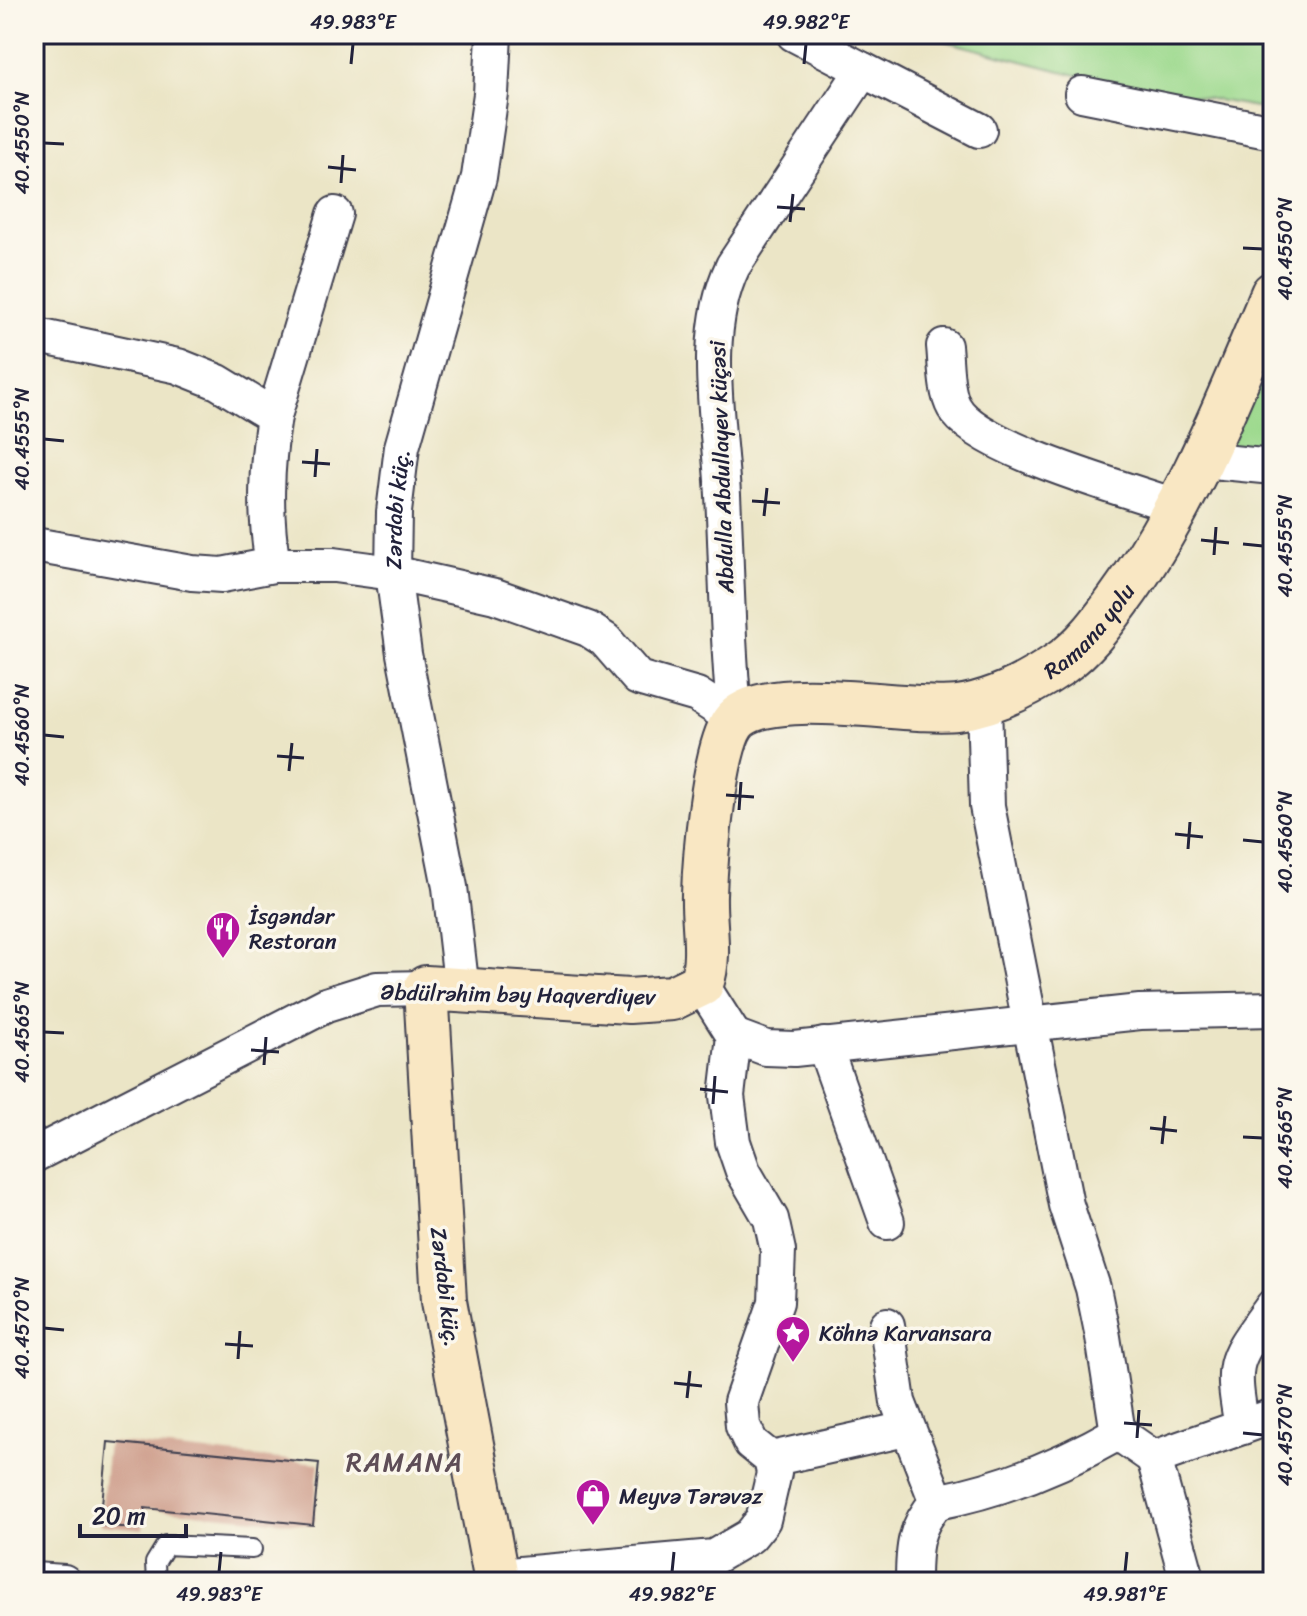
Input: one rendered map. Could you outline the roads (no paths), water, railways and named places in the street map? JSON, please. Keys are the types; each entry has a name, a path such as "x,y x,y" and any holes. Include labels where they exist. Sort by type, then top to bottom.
{"street":[{"name":"Zərdabi küç.","path":"494,34 491,94 479,177 402,447 394,512 393,573 430,800 450,887 444,989 444,1301 496,1579"},
{"path":"794,34 979,130"},
{"name":"Abdulla Abdullayev küçəsi","path":"701,984 707,958 704,893 715,791 726,736 735,720 729,664 715,349 722,291 733,266 863,70"},
{"path":"1082,94 1273,132"},
{"path":"273,565 265,521 265,473 274,416 335,214"},
{"name":"Ramana yolu","path":"735,720 758,705 785,701 914,708 984,703 1029,684 1064,661 1094,634 1153,551 1202,460 1268,322"},
{"path":"34,335 178,366 218,382 274,416"},
{"path":"944,346 953,407 972,428 1031,457 1178,507"},
{"path":"1202,460 1273,467"},
{"path":"34,545 192,573 222,575 273,565 334,565 393,573 495,596 588,629 605,640 638,678 697,695 735,720"},
{"path":"984,703 987,806 1066,1205 1098,1312 1118,1433 1154,1458 1188,1582"},
{"path":"701,984 734,1036 766,1048 794,1049 1140,1012 1273,1009"},
{"name":"Əbdülrəhim bəy Haqverdiyev","path":"35,1151 326,1005 377,989 444,989 629,1001 672,998 701,984"},
{"path":"496,1579 714,1557 731,1550 750,1536 763,1520 774,1473 771,1459 751,1443 743,1426 741,1402 776,1302 778,1251 771,1219 743,1171 733,1142 727,1096 734,1036"},
{"path":"824,1045 887,1222"},
{"path":"1154,1458 1257,1422 1233,1373 1241,1350 1273,1306"},
{"path":"887,1325 891,1365 906,1429 937,1502"},
{"path":"771,1459 906,1429"},
{"path":"913,1582 913,1543 922,1519 937,1502 975,1495 1061,1462 1118,1433"},
{"path":"34,1580 64,1582"}],"lane":[{"path":"156,1582 155,1563 166,1545 252,1549"}],"place":[{"name":"İsgəndər Restoran","path":"223,960"},
{"name":"Köhnə Karvansara","path":"793,1364"},
{"name":"Meyvə Tərəvəz","path":"593,1527"}],"district":[{"name":"RAMANA","path":"405,1462"}]}
